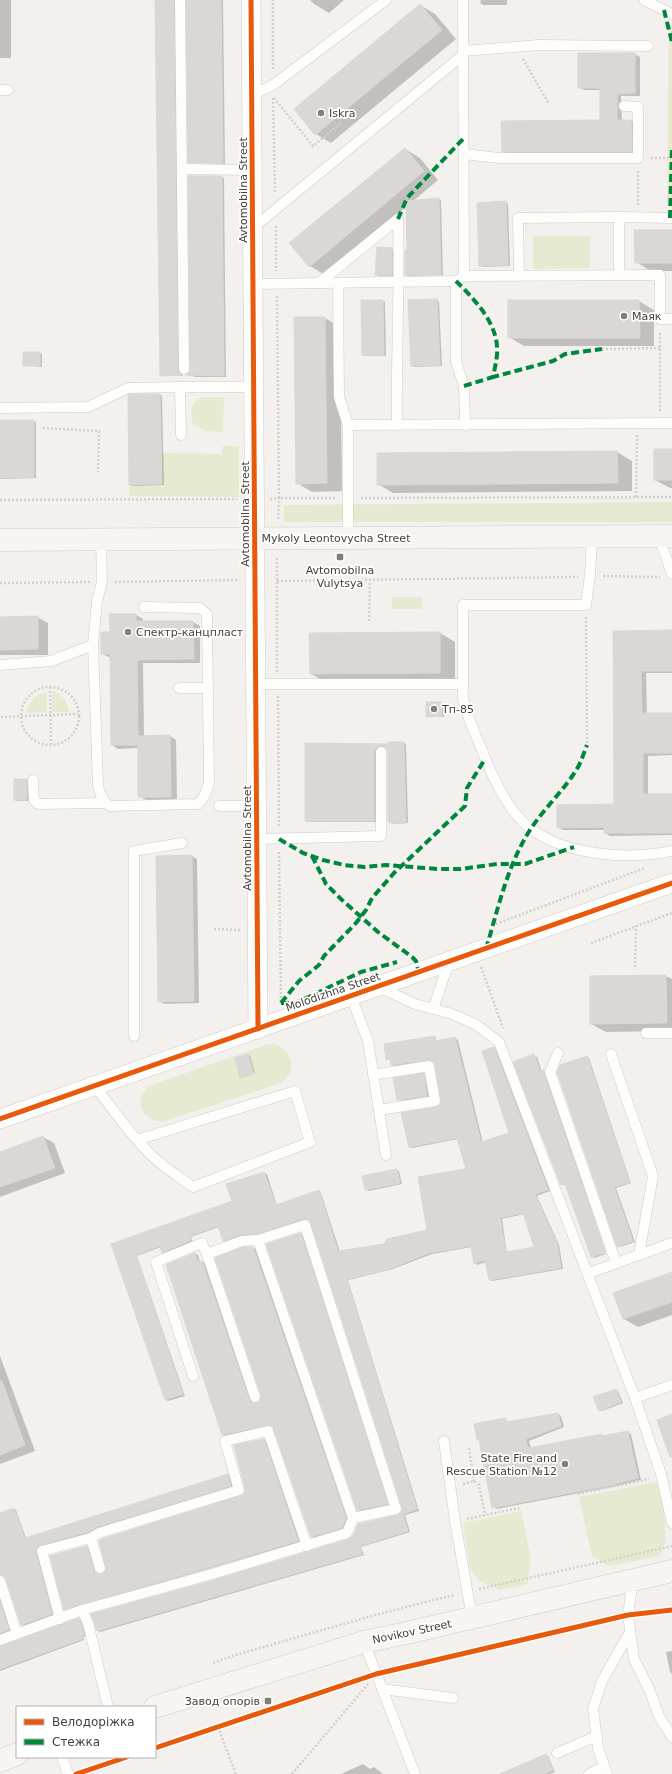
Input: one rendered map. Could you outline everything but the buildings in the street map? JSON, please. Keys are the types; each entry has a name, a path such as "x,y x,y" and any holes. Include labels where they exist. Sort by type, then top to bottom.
{"street":[{"name":"Avtomobilna Street","path":"251,0 258,1029"},
{"name":"Mykoly Leontovycha Street","path":"0,540 665,536"},
{"name":"Molodizhna Street","path":"0,1120 94,1085 379,987 672,883"},
{"name":"Novikov Street","path":"156,1707 364,1642 472,1618 672,1570"},
{"path":"0,1761 16,1754"}],"lane":[{"path":"180,0 184,369"},
{"path":"252,95 273,85 386,0"},
{"path":"462,0 464,154 456,362 464,386 466,425"},
{"path":"644,0 672,14"},
{"path":"253,228 463,53 538,45 648,46"},
{"path":"464,154 499,158 638,158 638,107 624,106"},
{"path":"182,169 252,170"},
{"path":"619,217 619,275"},
{"path":"519,276 518,218 672,218"},
{"path":"319,284 398,219 400,282 396,355 397,425"},
{"path":"253,284 400,282 519,276 660,275 660,319 672,319"},
{"path":"338,283 339,397 348,425 348,538"},
{"path":"180,387 181,435"},
{"path":"0,408 88,407 128,388 254,388"},
{"path":"348,425 672,423"},
{"path":"665,536 668,576"},
{"path":"592,537 590,576 586,605 463,605 463,701 496,783 517,815 531,829 552,841 603,854 660,854 672,851"},
{"path":"100,539 102,582 97,601 93,645 98,785 104,803"},
{"path":"33,780 34,800 38,804 104,803 110,806 198,804 204,797 209,783 208,614 200,608 144,607"},
{"path":"0,665 51,661 93,645"},
{"path":"256,684 463,684"},
{"path":"180,688 208,688"},
{"path":"257,839 380,836 381,752"},
{"path":"219,806 257,806"},
{"path":"134,1036 134,851 182,843"},
{"path":"433,1009 449,962"},
{"path":"379,987 415,1004 452,1014 475,1024 500,1042 589,1273 635,1398 661,1474 672,1523"},
{"path":"351,996 368,1041 386,1155"},
{"path":"646,1033 672,1033"},
{"path":"558,1053 550,1072 616,1263"},
{"path":"611,1054 653,1176 639,1255"},
{"path":"374,1075 429,1066 435,1101 379,1110"},
{"path":"94,1085 137,1140 169,1170 193,1187 310,1142 296,1091 137,1140"},
{"path":"207,1254 242,1241 258,1240 305,1225 396,1509 353,1518"},
{"path":"0,1640 82,1610 307,1546 347,1533 353,1518 258,1240"},
{"path":"193,1376 156,1262 202,1243 255,1397"},
{"path":"589,1273 672,1243"},
{"path":"635,1398 672,1385"},
{"path":"60,1619 42,1552 91,1538 99,1532 239,1490 225,1441 268,1431 307,1546"},
{"path":"444,1441 455,1521 472,1618"},
{"path":"91,1538 100,1568"},
{"path":"633,1580 628,1615 634,1659 649,1689 659,1716 672,1737"},
{"path":"0,1581 17,1634"},
{"path":"82,1610 88,1623 108,1706"},
{"path":"589,1774 606,1770 598,1748 593,1709 602,1681 630,1632"},
{"path":"364,1642 416,1774"},
{"path":"382,1689 453,1698"},
{"path":"557,1753 596,1736"},
{"path":"62,1758 68,1774"}],"path":[{"path":"273,0 273,85"},
{"path":"516,48 549,104"},
{"path":"281,1003 277,581 279,498 273,97 313,146 342,122"},
{"path":"638,218 638,158 672,158"},
{"path":"660,319 660,423"},
{"path":"602,349 660,348"},
{"path":"636,497 637,424"},
{"path":"43,428 99,431 98,472"},
{"path":"0,500 672,497"},
{"path":"0,583 668,576"},
{"path":"370,580 370,621"},
{"path":"586,605 587,745"},
{"path":"50,686 51,744"},
{"path":"50,686 66,692 73,698 79,714 75,729 71,735 58,743 51,744 42,744 33,740 24,729 20,716 21,708 29,695 35,691 50,686"},
{"path":"1,717 96,714"},
{"path":"493,926 650,867"},
{"path":"591,943 672,913"},
{"path":"635,967 636,926"},
{"path":"214,929 258,930"},
{"path":"482,967 506,1035"},
{"path":"469,1448 474,1481 479,1485 485,1515"},
{"path":"578,1494 652,1478 661,1474"},
{"path":"450,1487 474,1481"},
{"path":"455,1521 519,1508"},
{"path":"476,1589 672,1546"},
{"path":"214,1663 255,1648 294,1639 396,1609 456,1594"},
{"path":"156,1748 376,1674 628,1615 672,1610"},
{"path":"292,1774 376,1674"},
{"path":"218,1727 236,1774"},
{"path":"76,1774 125,1758"}],"green space":[{"path":"669,25 672,25 672,202 667,202"},
{"path":"533,236 590,236 590,268 533,269"},
{"path":"202,397 224,397 223,432 206,431 193,424 191,412 193,405"},
{"path":"223,446 239,446 239,497 129,496 129,485 161,484 161,453 222,454"},
{"path":"672,502 672,522 284,522 284,505"},
{"path":"392,597 422,597 422,609 392,609"},
{"path":"52,691 64,698 69,712 52,712"},
{"path":"47,693 47,712 26,713 28,706 36,696"},
{"path":"273,1044 285,1051 289,1055 291,1061 290,1073 281,1083 162,1122 149,1118 144,1114 140,1104 141,1098 148,1086 266,1045"},
{"path":"657,1482 665,1521 665,1542 663,1550 659,1556 609,1566 592,1556 579,1497"},
{"path":"521,1511 531,1559 528,1584 500,1590 480,1581 470,1569 463,1523"}],"marked path":[{"path":"664,10 672,42"},
{"path":"398,219 407,198 463,139"},
{"path":"670,218 672,147"},
{"path":"456,281 482,310 492,327 497,346 493,377 553,361 565,354 602,349"},
{"path":"464,386 493,377"},
{"path":"486,949 504,888 515,858 530,830 575,772 587,745"},
{"path":"281,1003 299,981 319,965 324,956 356,923 366,910 372,898 394,873 465,806 467,788 485,759"},
{"path":"279,839 303,853 344,865 365,867 386,865 438,869 461,869 497,864 525,864 574,847"},
{"path":"312,856 326,884 378,932 412,957 416,961 419,973"},
{"path":"281,1003 296,1003 361,972 397,962"}],"cycle path":[{"path":"251,0 258,1029"},
{"path":"0,1119 672,883"},
{"path":"156,1748 376,1674 628,1615 672,1610"},
{"path":"76,1774 124,1758"}],"place":[{"name":"Iskra","path":"321,113"},
{"name":"Маяк","path":"624,316"},
{"name":"Avtomobilna Vulytsya","path":"340,557"},
{"name":"Спектр-канцпласт","path":"128,632"},
{"name":"Тп-85","path":"434,709"},
{"name":"State Fire and Rescue Station №12","path":"565,1464"},
{"name":"Завод опорів","path":"268,1701"}]}
